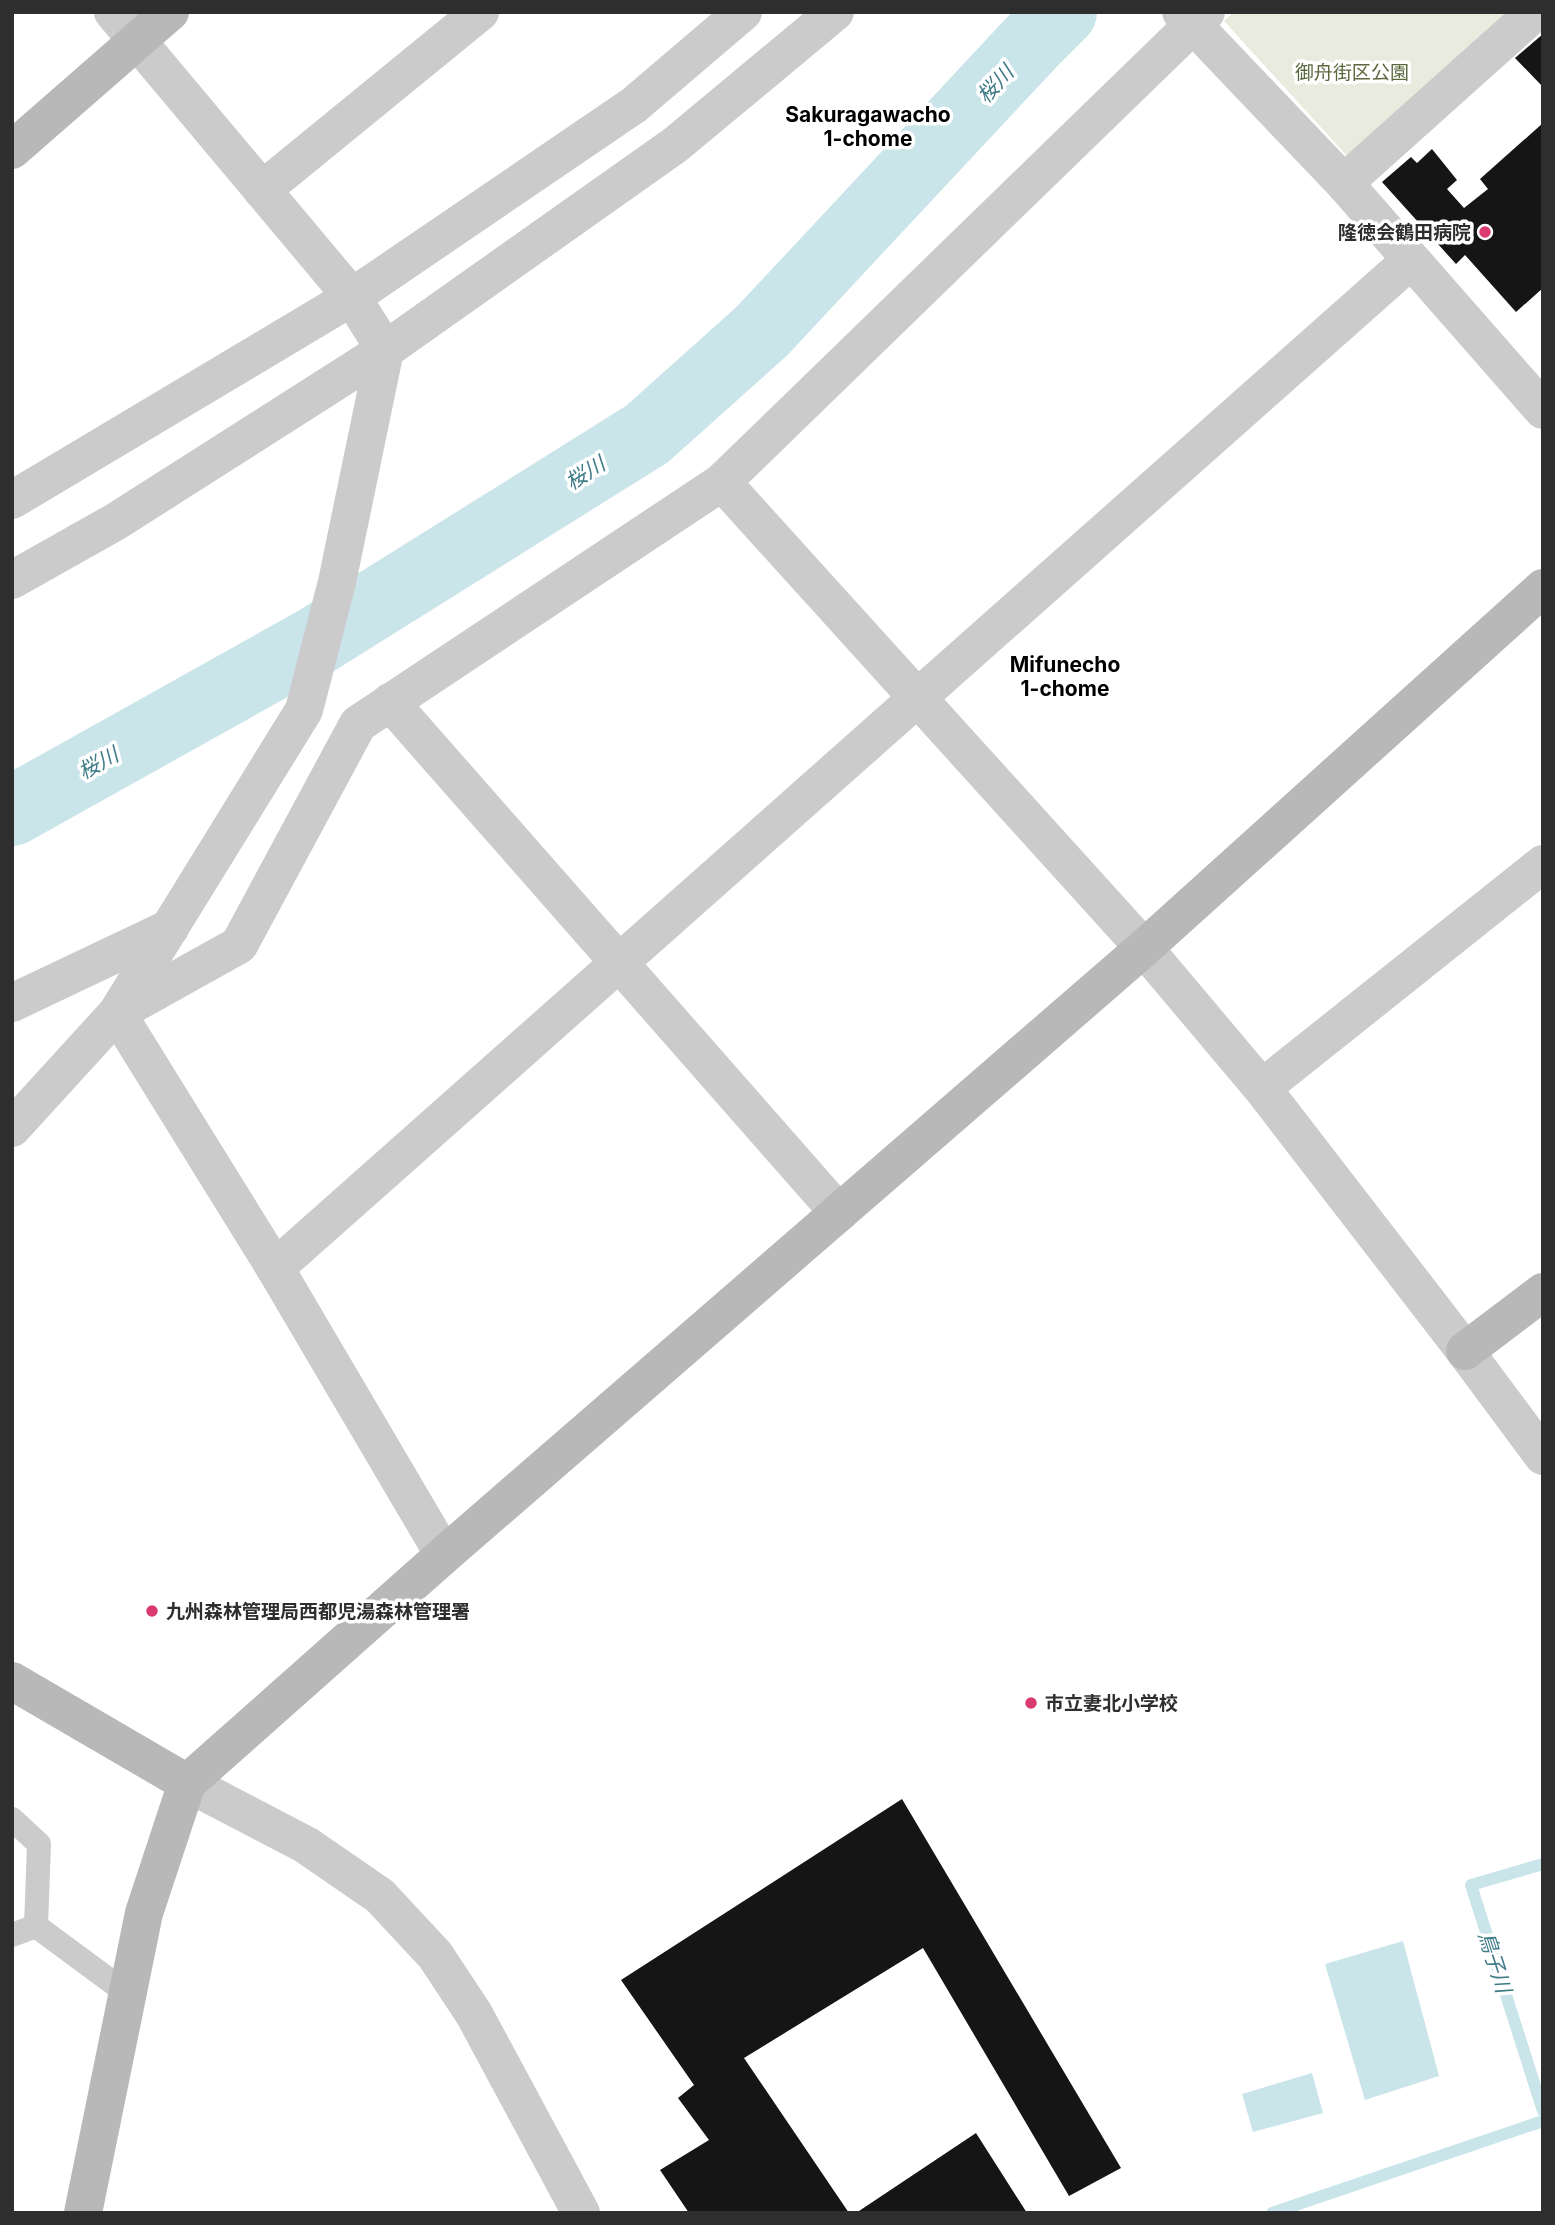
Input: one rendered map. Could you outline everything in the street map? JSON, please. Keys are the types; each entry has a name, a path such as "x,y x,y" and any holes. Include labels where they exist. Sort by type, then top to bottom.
{"street":[{"path":"12,1128 117,1013 304,710 337,582 384,350 352,298 113,12"},
{"path":"12,150 170,12"},
{"path":"262,190 480,12"},
{"path":"12,500 352,298 634,105 743,12"},
{"path":"12,580 115,522 384,350 675,145 835,12"},
{"path":"1344,183 1535,12"},
{"path":"117,1013 239,945 358,724 722,482 1193,17 1344,183 1543,410"},
{"path":"275,1268 1411,260"},
{"path":"722,482 1144,948 1262,1088 1543,1456"},
{"path":"83,2213 144,1913 187,1783 444,1555 1144,948 1543,588"},
{"path":"390,702 839,1213"},
{"path":"1262,1088 1543,864"},
{"path":"12,1003 170,928"},
{"path":"117,1013 275,1268 444,1555"},
{"path":"1465,1351 1543,1292"},
{"path":"12,1681 187,1783 306,1845 380,1896 435,1955 474,2014 581,2213"}],"lane":[{"path":"12,1819 39,1844 36,1926"},
{"path":"36,1926 128,1994"},
{"path":"12,1935 36,1926"}],"green space":[{"name":"御舟街区公園","path":"1234,12 1507,12 1348,157 1224,21"}],"water":[{"path":"1403,1941 1439,2076 1365,2100 1325,1964"},
{"path":"1312,2073 1323,2113 1253,2132 1242,2094"}],"building":[{"path":"1543,34 1543,87 1515,58"},
{"name":"隆徳会鶴田病院","path":"1543,123 1543,288 1516,312 1465,255 1456,264 1382,182 1411,157 1417,163 1432,149 1457,180 1447,189 1464,208 1488,189 1480,179"},
{"path":"902,1799 1121,2168 1069,2196 923,1948 744,2058 849,2213 689,2213 660,2170 709,2140 678,2098 694,2085 621,1980"},
{"path":"976,2133 1027,2213 856,2213"}],"waterway":[{"name":"桜川","path":"12,811 316,641 647,434 762,331 1062,12"},
{"name":"鳥子川","path":"1543,1864 1471,1885 1543,2111"},
{"name":"鳥子川","path":"1272,2213 1543,2121"}],"place":[{"name":"隆徳会鶴田病院","path":"1485,232"},
{"name":"九州森林管理局西都児湯森林管理署","path":"152,1611"},
{"name":"市立妻北小学校","path":"1031,1703"}],"district":[{"name":"Sakuragawacho 1-chome","path":"868,126"},
{"name":"Mifunecho 1-chome","path":"1065,676"}]}
